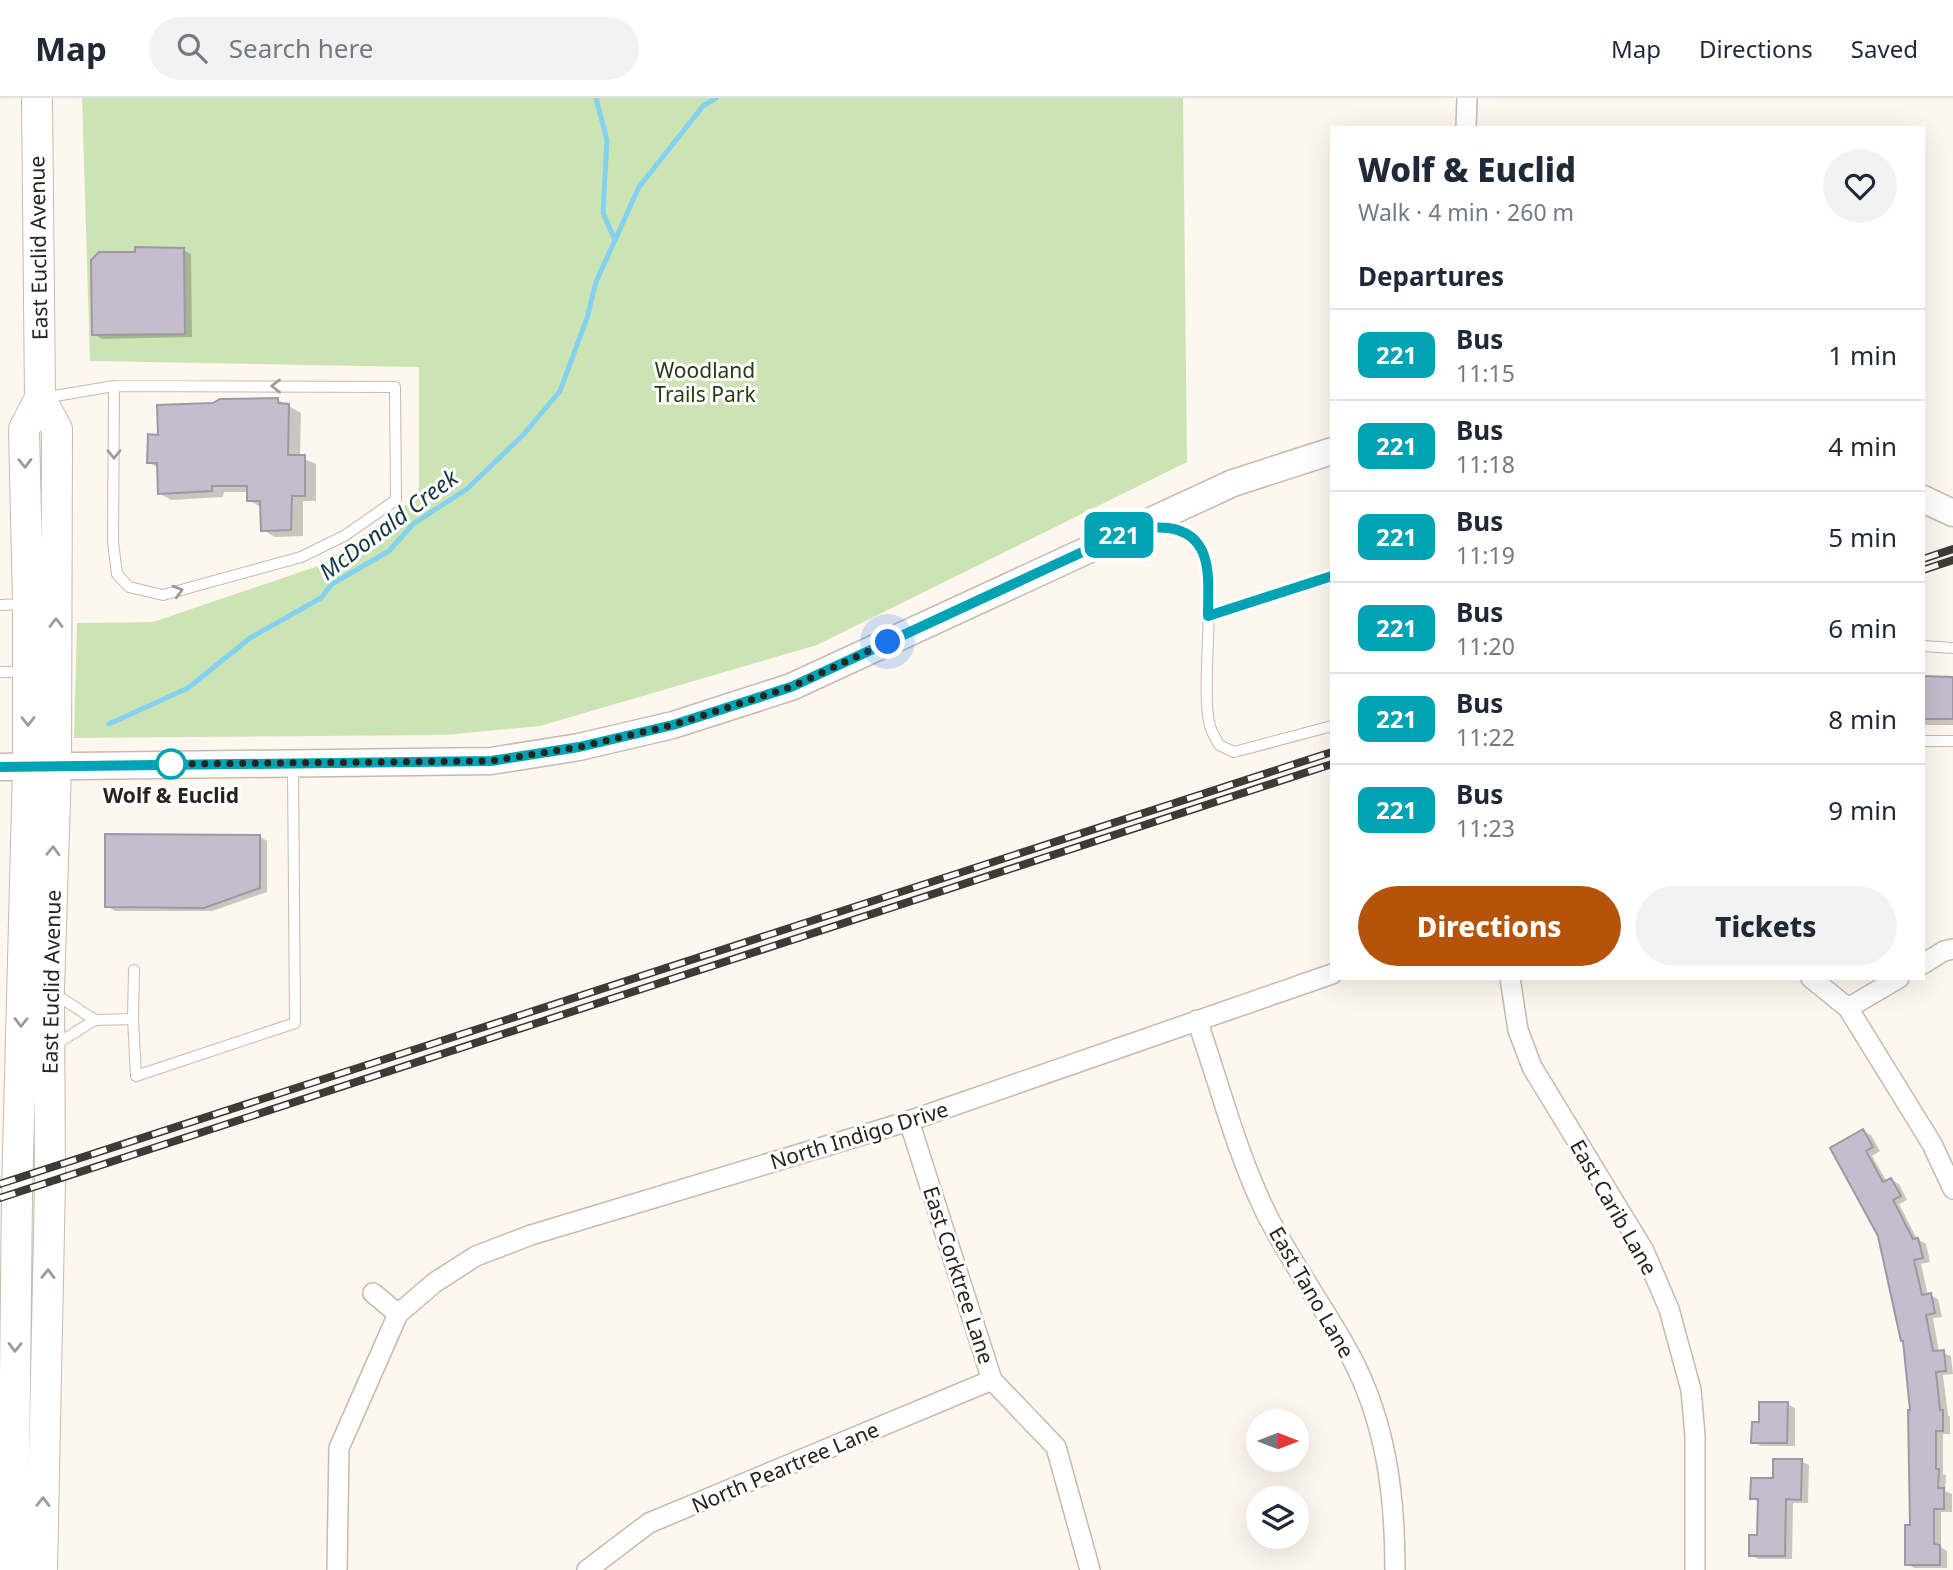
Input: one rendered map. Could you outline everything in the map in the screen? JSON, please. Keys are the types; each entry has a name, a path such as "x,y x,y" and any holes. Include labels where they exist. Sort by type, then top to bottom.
{"main road":[{"name":"East Euclid Avenue","path":"37,98 40,398 24,429 14,604 14,672 28,767 49,990 50,1182 42,1570"},
{"name":"East Euclid Avenue","path":"13,1570 17,1193 28,767 57,429 40,398"},
{"path":"28,767 491,761 579,747 673,725 791,687 1233,483 1330,452"},
{"path":"1925,500 1953,513"}],"street":[{"path":"1466,126 1467,98"},
{"path":"1925,963 1944,951 1953,949"},
{"name":"North Indigo Drive","path":"398,1314 434,1283 476,1256 531,1235 909,1121 1330,975"},
{"name":"East Carib Lane","path":"1510,980 1518,1030 1532,1067 1644,1251 1670,1309 1691,1390 1695,1436 1695,1570"},
{"path":"1813,980 1848,1008 1932,1144 1953,1189"},
{"path":"1848,1008 1896,980"},
{"name":"East Tano Lane","path":"1197,1020 1256,1191 1349,1354 1362,1379 1380,1428 1391,1487 1395,1570"},
{"name":"East Corktree Lane","path":"909,1121 992,1380 1056,1447 1090,1570"},
{"path":"337,1570 339,1448 398,1314 373,1293"},
{"name":"North Peartree Lane","path":"587,1570 649,1524 992,1380"}],"lane":[{"path":"40,398 114,386 396,387 396,500 345,536 301,557 163,596 129,587 117,574 113,542 114,386"},
{"path":"1130,530 1165,527 1183,531 1201,545 1208,571 1210,726 1219,746 1234,752 1330,727"},
{"path":"1208,616 1330,577"},
{"path":"1925,646 1953,648"},
{"path":"1925,741 1953,741"},
{"path":"134,970 136,1076 295,1024 293,763"},
{"path":"49,990 95,1020"},
{"path":"50,1048 95,1020 133,1019"}],"green space":[{"name":"Woodland Trails Park","path":"82,98 1183,98 1187,462 817,645 540,726 445,735 74,738 77,623 153,622 321,565 419,496 419,367 90,361"}],"building":[{"path":"135,247 184,248 185,334 92,335 91,260 99,252 135,252"},
{"path":"278,398 278,403 289,404 288,455 305,455 305,496 292,496 291,530 261,531 260,501 247,501 247,486 212,486 212,491 158,494 157,463 147,463 148,434 158,435 157,405 213,403 220,399"},
{"path":"1925,676 1953,677 1953,719 1925,719"},
{"path":"105,834 260,835 260,888 204,908 105,907"},
{"path":"1863,1129 1873,1147 1866,1151 1883,1182 1891,1178 1901,1196 1893,1200 1913,1239 1918,1238 1923,1258 1914,1260 1922,1295 1931,1293 1935,1313 1926,1315 1933,1351 1944,1350 1946,1371 1936,1372 1940,1410 1943,1410 1943,1431 1936,1431 1936,1469 1939,1469 1938,1488 1944,1488 1944,1509 1934,1509 1934,1544 1940,1545 1940,1565 1905,1565 1905,1525 1910,1525 1910,1410 1903,1341 1878,1236 1830,1148"},
{"path":"1759,1402 1788,1402 1787,1443 1751,1443 1752,1422 1759,1422"},
{"path":"1773,1459 1802,1459 1801,1500 1786,1499 1785,1556 1749,1556 1749,1535 1757,1535 1758,1499 1750,1499 1751,1478 1773,1478"}],"waterway":[{"path":"596,98 607,140 603,213 615,240"},
{"name":"McDonald Creek","path":"109,724 188,688 250,638 321,598 332,584 389,551 413,524 467,489 524,434 560,391 587,318 596,282 639,187 703,106 716,98"}],"railway":[{"path":"1925,558 1953,549"},
{"path":"1925,569 1953,560"},
{"path":"0,1184 1330,753"},
{"path":"0,1198 1330,765"}],"bus line":[{"name":"221","path":"0,767 491,761 579,747 673,725 791,687 1130,530 1165,527 1183,531 1201,545 1208,571 1208,616 1330,577"}],"place":[{"name":"Wolf & Euclid","path":"171,764"}],"route":[{"path":"171,764 491,761 579,747 673,725 791,687 888,642"}]}
